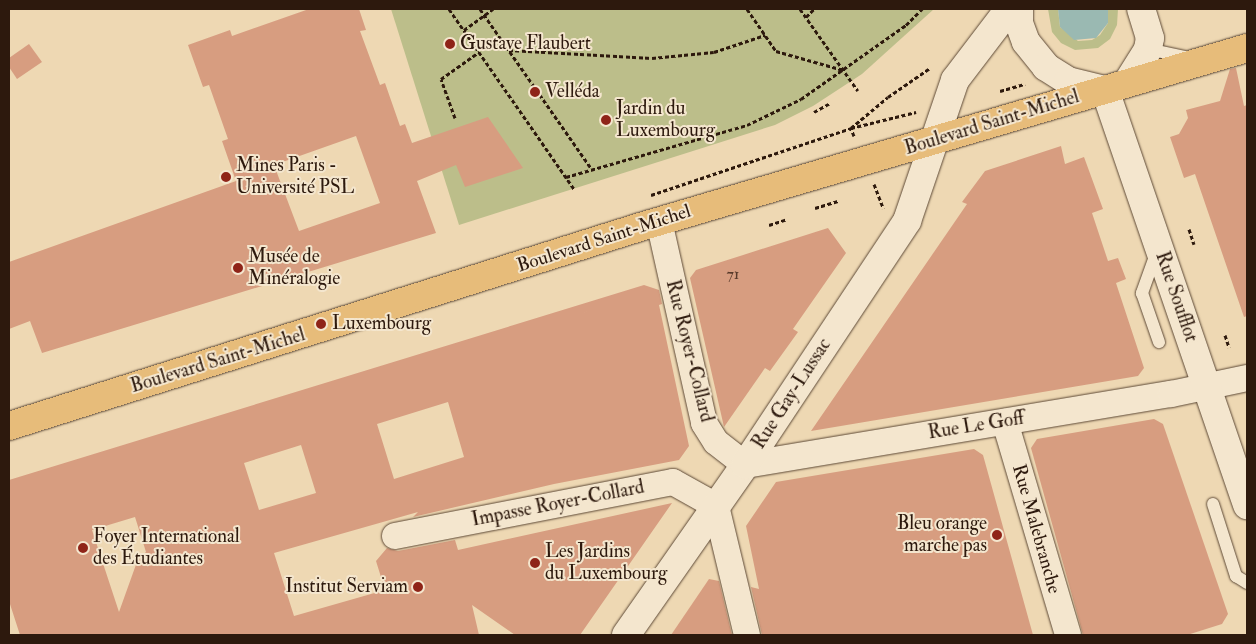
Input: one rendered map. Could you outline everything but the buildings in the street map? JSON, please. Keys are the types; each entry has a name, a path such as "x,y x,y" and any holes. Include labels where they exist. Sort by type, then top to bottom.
{"main road":[{"name":"Boulevard Saint-Michel","path":"9,426 658,221 936,142 1202,60 1247,48"}],"street":[{"name":"Rue Gay-Lussac","path":"626,635 745,465 907,221 956,80 1009,9"},
{"path":"1019,9 1019,23 1026,42 1046,67 1068,80 1116,86 1148,49 1150,38 1141,9"},
{"name":"Rue Soufflot","path":"1116,86 1158,246 1247,504"},
{"name":"Rue Royer-Collard","path":"658,221 704,423 716,442 745,465"},
{"name":"Rue Le Goff","path":"745,465 1207,387 1247,378"},
{"name":"Rue Malebranche","path":"1005,422 1068,635"},
{"name":"Impasse Royer-Collard","path":"395,536 667,482 716,506"},
{"path":"716,506 747,635"}],"lane":[{"name":"Boulevard Saint-Michel","path":"1148,49 1202,60"},
{"path":"1158,246 1142,293 1159,342"},
{"path":"1213,504 1236,576 1247,583"}],"path":[{"path":"449,9 574,189"},
{"path":"480,9 591,168"},
{"path":"464,30 493,9"},
{"path":"747,9 776,51 844,70"},
{"path":"800,9 858,91"},
{"path":"806,18 814,9"},
{"path":"566,177 591,168 638,159 747,125 801,99 906,25 922,9"},
{"path":"508,50 652,58 714,52 765,35"},
{"path":"455,118 441,79 479,52"},
{"path":"851,128 888,96 935,65"},
{"path":"814,112 830,103"},
{"path":"815,208 838,201"},
{"path":"769,225 787,219"},
{"path":"1189,229 1194,244"},
{"path":"1224,335 1229,347"}],"green space":[{"name":"Jardin du Luxembourg","path":"391,9 934,9 862,74 813,106 775,125 459,225"},
{"path":"1048,9 1058,9 1060,27 1078,41 1092,40 1100,35 1108,23 1108,9 1118,9 1117,25 1110,39 1098,48 1075,50 1061,43 1052,32"}],"water":[{"path":"1058,9 1108,9 1108,23 1096,38 1074,40 1060,27"}],"place":[{"name":"Gustave Flaubert","path":"450,44"},
{"name":"Velléda","path":"535,92"},
{"name":"Jardin du Luxembourg","path":"606,120"},
{"name":"Mines Paris - Université PSL","path":"226,177"},
{"name":"Musée de Minéralogie","path":"238,268"},
{"name":"Luxembourg","path":"321,324"},
{"name":"Bleu orange marche pas","path":"997,535"},
{"name":"Foyer International des Étudiantes","path":"83,548"},
{"name":"Les Jardins du Luxembourg","path":"535,563"},
{"name":"Institut Serviam","path":"418,587"}]}
